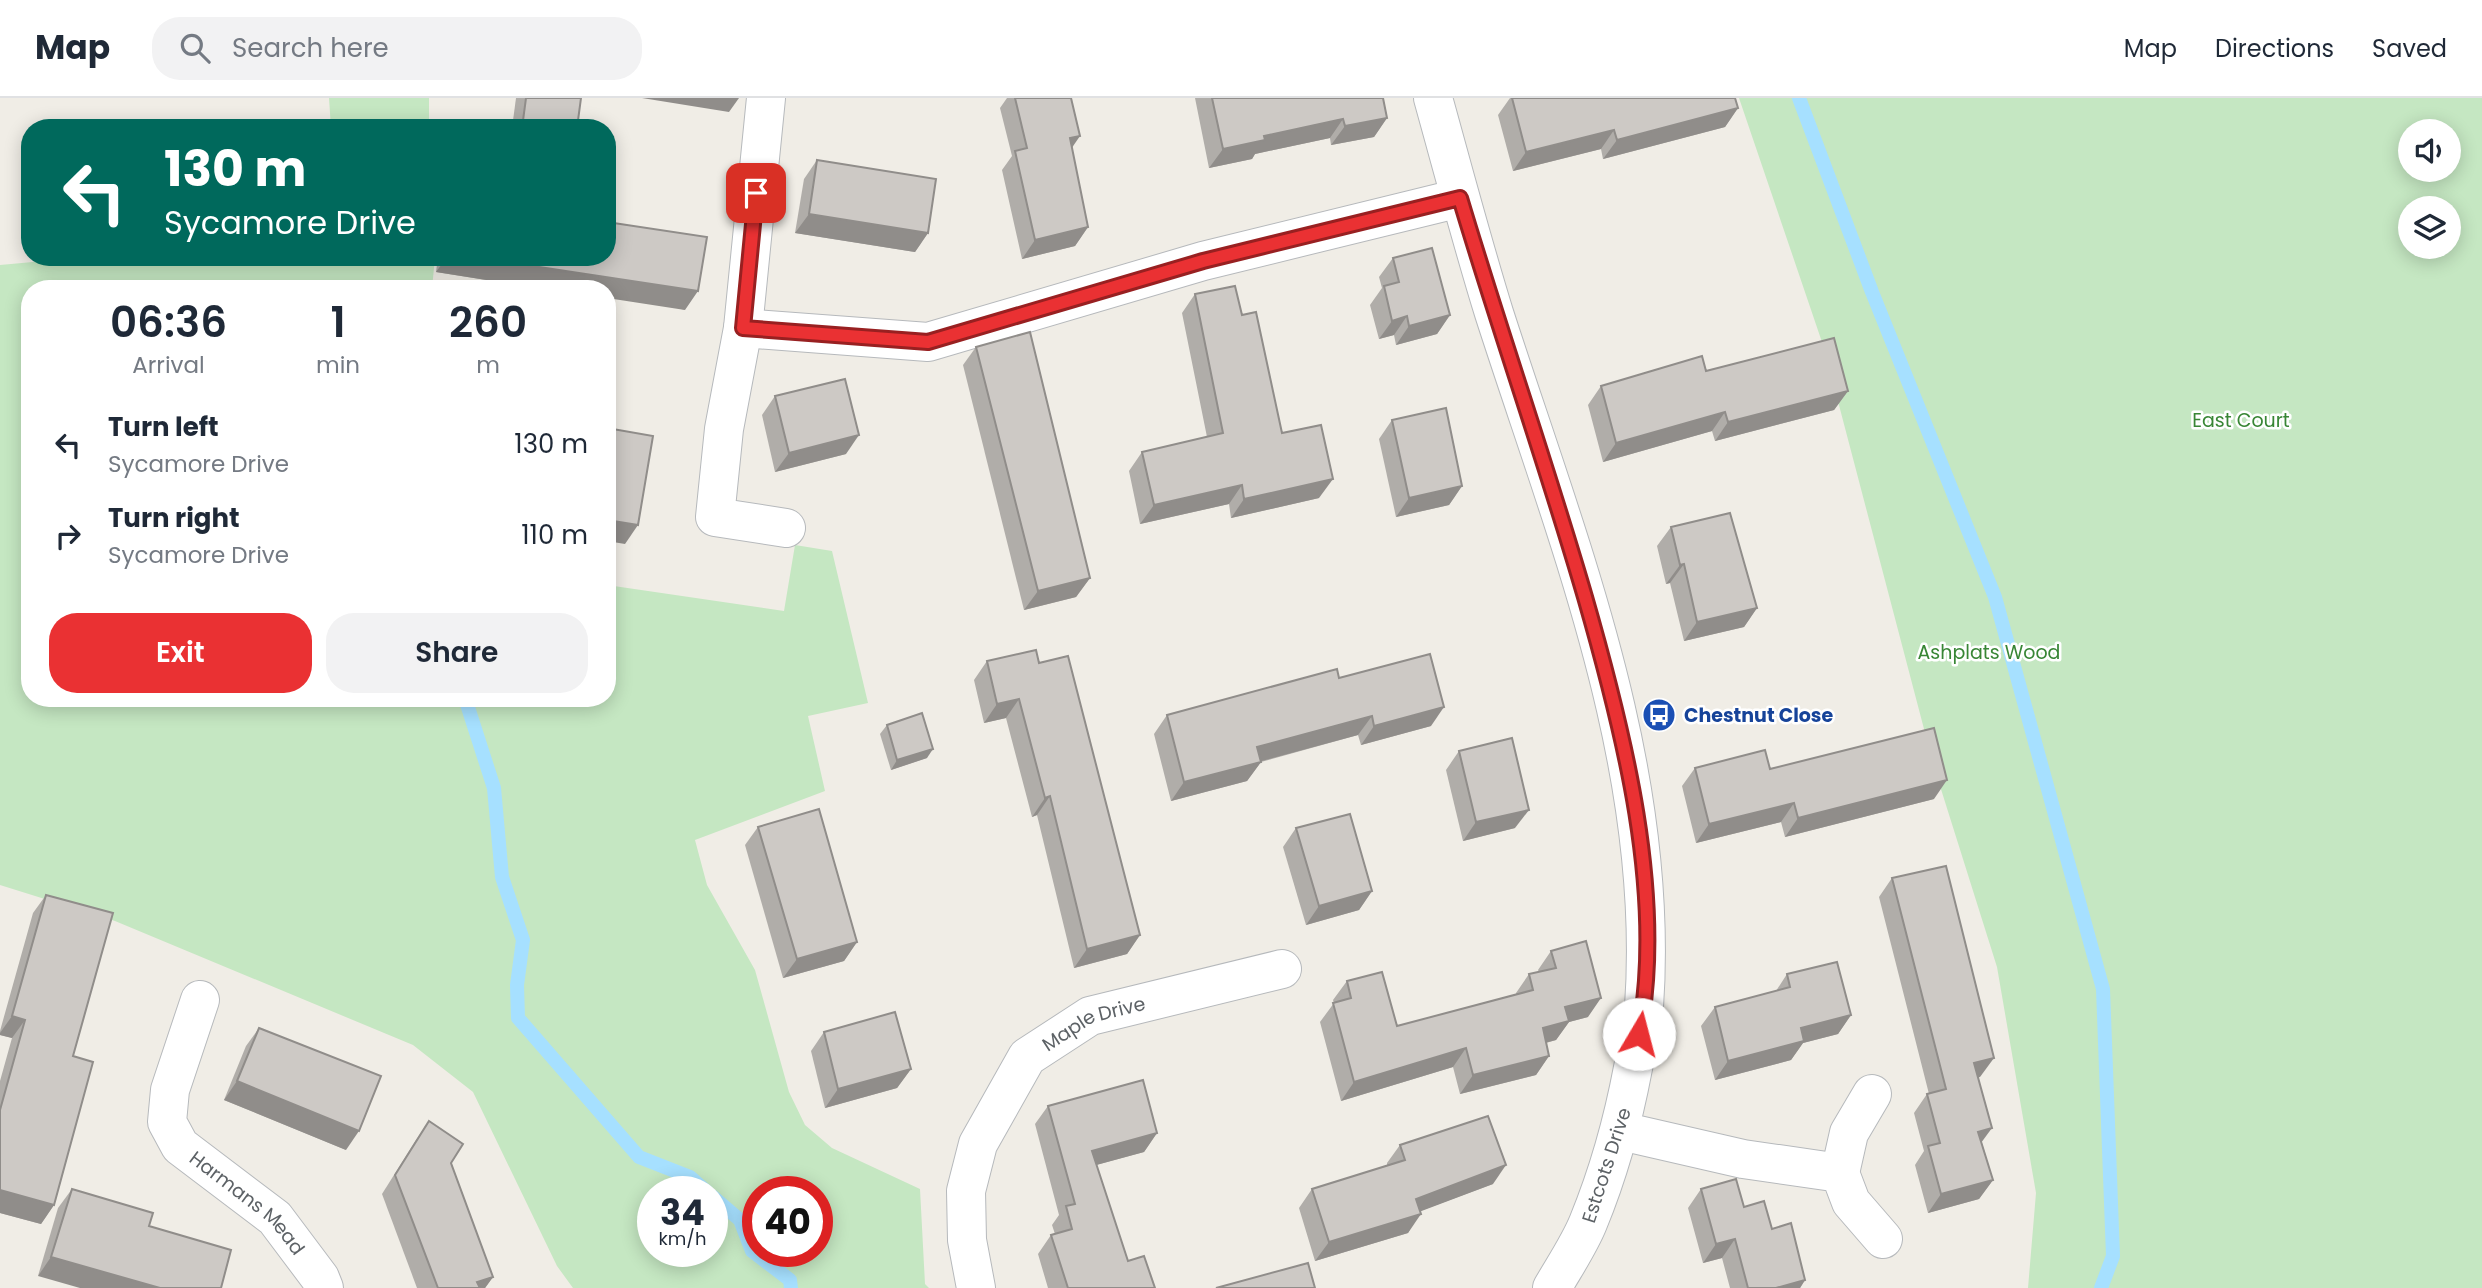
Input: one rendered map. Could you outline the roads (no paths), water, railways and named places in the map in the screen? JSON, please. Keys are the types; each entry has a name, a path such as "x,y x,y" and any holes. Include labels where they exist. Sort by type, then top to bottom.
{"street":[{"path":"766,98 743,328 724,429 715,517 786,528"},
{"name":"Estcots Drive","path":"1433,98 1494,313 1554,489 1596,636 1618,715 1639,834 1646,919 1644,1010 1621,1131 1587,1226 1552,1288"},
{"path":"743,328 928,342 1203,261 1460,198"},
{"name":"Maple Drive","path":"976,1288 967,1240 966,1191 978,1144 1027,1057 1090,1016 1282,968"},
{"name":"Harmans Mead","path":"200,1000 170,1090 167,1122 180,1146 275,1218 320,1278 324,1288"},
{"path":"1871,1094 1849,1133 1840,1173 1851,1202 1882,1239"},
{"path":"1621,1131 1743,1159 1840,1173"}],"waterway":[{"path":"1799,98 1872,292 1995,597 2103,989 2113,1256 2101,1288"},
{"path":"468,707 494,788 502,877 523,940 517,985 518,1018 639,1157 687,1176"},
{"path":"728,1210 740,1220 752,1251 790,1280 791,1288"}],"place":[{"name":"Chestnut Close","path":"1659,715"}],"park label":[{"name":"East Court","path":"2241,420"},
{"name":"Ashplats Wood","path":"1989,652"}]}
